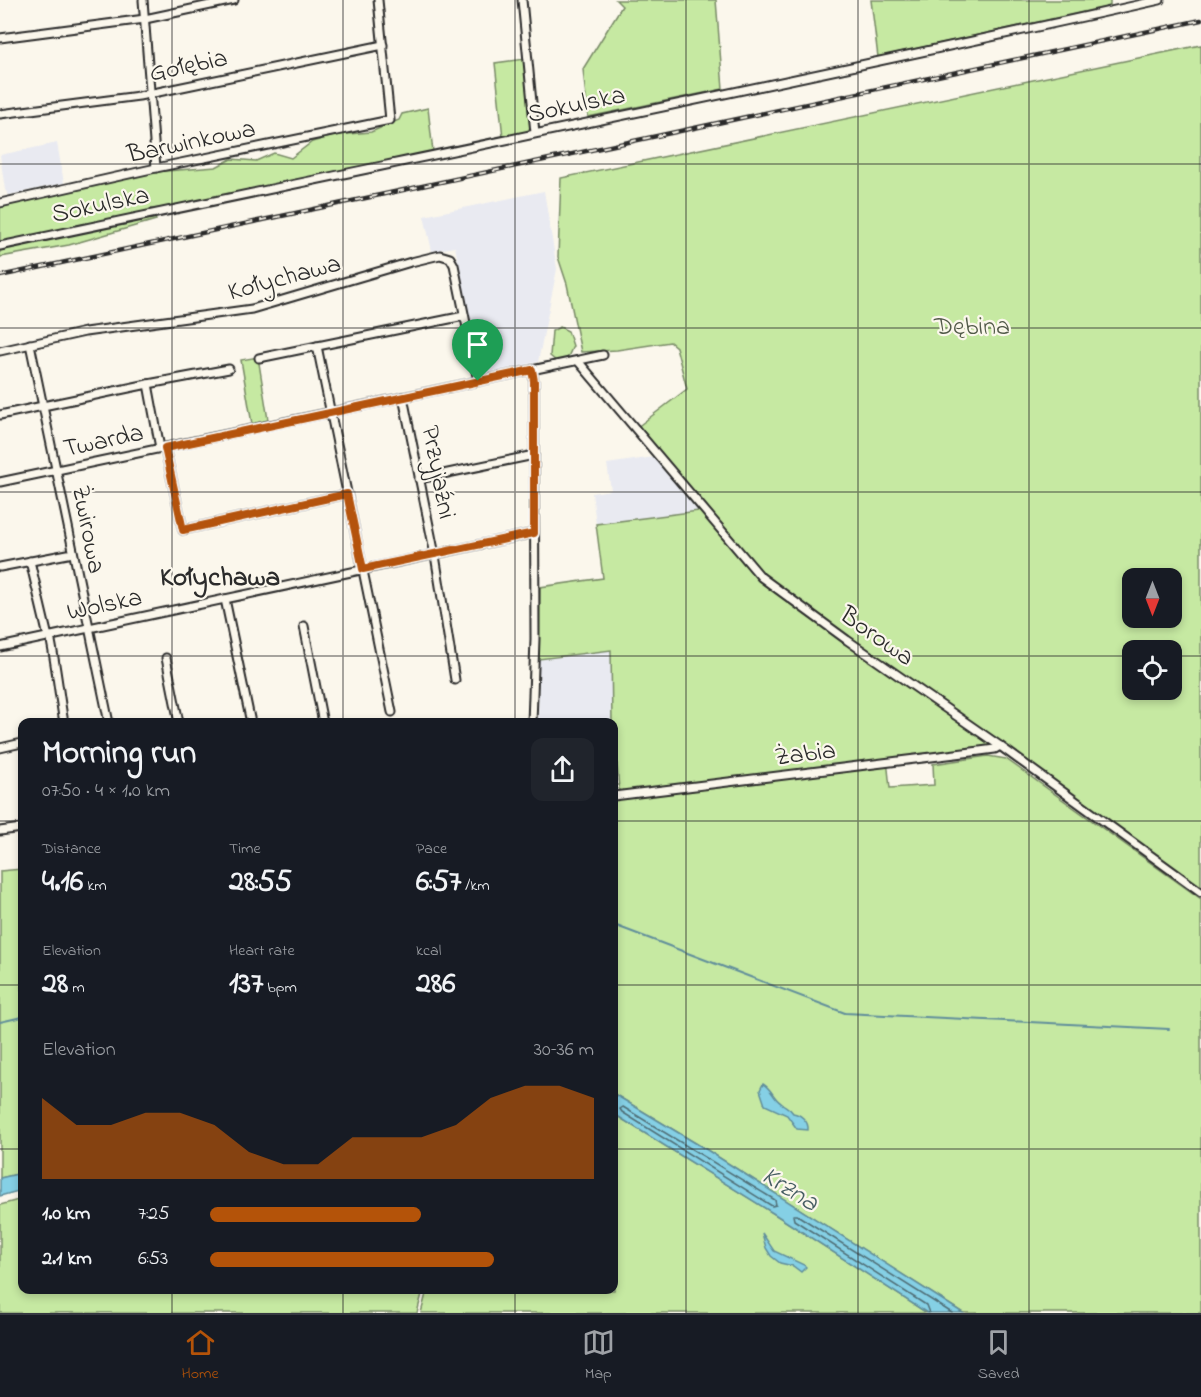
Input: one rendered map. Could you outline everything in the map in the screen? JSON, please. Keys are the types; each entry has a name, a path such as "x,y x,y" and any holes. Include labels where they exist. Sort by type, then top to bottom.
{"street":[{"path":"143,0 156,168"},
{"path":"0,38 145,19 234,0"},
{"path":"378,0 383,45"},
{"path":"522,0 535,133"},
{"name":"Sokulska","path":"0,246 894,59 1160,0"},
{"name":"Gołębia","path":"0,114 150,94 383,45"},
{"name":"Barwinkowa","path":"0,203 390,120 383,45"},
{"name":"Kołychawa","path":"0,351 100,330 252,309 442,255 449,257 453,262 478,381"},
{"path":"259,358 465,316"},
{"name":"Żwirowa","path":"30,344 106,718"},
{"path":"317,346 392,712"},
{"name":"Twarda","path":"0,482 603,355"},
{"name":"Borowa","path":"578,361 761,577 1201,892"},
{"path":"0,415 229,369"},
{"path":"532,370 534,381 532,718"},
{"path":"148,384 183,530 347,494"},
{"name":"Przyjaźni","path":"403,397 435,555 455,680"},
{"path":"418,479 534,455"},
{"name":"Wolska","path":"0,647 534,533"},
{"path":"0,567 73,553"},
{"path":"30,561 59,679 58,687 63,718"},
{"path":"225,599 250,718"},
{"path":"304,626 322,718"},
{"path":"166,658 178,718"},
{"path":"0,748 18,744"},
{"name":"Żabia","path":"618,796 972,752 995,749 1000,746"},
{"path":"0,831 18,829"}],"shaded area":[{"path":"57,143 64,183 9,195 5,190 0,155"},
{"path":"544,191 557,269 538,362 484,375 481,373 455,247 432,251 424,216"},
{"path":"654,457 699,511 596,524 592,493 611,490 607,464"},
{"path":"611,650 612,718 538,718 539,659"}],"green space":[{"path":"616,0 716,0 723,89 588,117 583,69 622,6"},
{"path":"871,0 1110,0 1110,6 878,57"},
{"name":"Dębina","path":"1201,45 1201,895 992,746 887,760 890,788 934,785 933,764 988,756 1006,759 1201,899 1201,1313 963,1313 707,1150 618,1096 618,718 612,718 611,650 539,659 540,587 603,578 596,524 699,511 632,431 687,389 676,347 670,342 617,350 581,352 567,284 558,257 561,178"},
{"path":"525,59 530,128 527,132 503,137 495,63"},
{"path":"428,108 433,152 178,207 150,209 156,220 69,245 0,257 0,206 154,172 216,167 231,159 256,161 274,153 291,158 312,142 337,135 371,132 399,120 402,114"},
{"path":"560,327 568,331 573,346 567,359 556,361 550,356 552,331"},
{"path":"258,357 268,420 252,424 241,360"},
{"path":"18,869 18,1174 0,1178 0,871"},
{"path":"618,1116 927,1313 421,1313 426,1294 618,1294"},
{"path":"18,1200 18,1294 422,1294 417,1313 0,1313 0,1205"}],"water":[{"path":"763,1084 778,1101 793,1113 804,1118 808,1130 797,1129 787,1115 765,1105 760,1090"},
{"path":"618,1096 707,1150 963,1313 927,1313 618,1116"},
{"path":"18,1174 18,1191 0,1196 0,1178"},
{"path":"762,1233 774,1251 806,1267 801,1272 793,1266 780,1263 771,1256 766,1248"}],"waterway":[{"path":"618,927 845,1013 1169,1029"},
{"path":"0,1022 18,1018"}],"railway":[{"path":"0,276 1201,20"}],"district":[{"name":"Kołychawa","path":"220,576"}],"route":[{"path":"532,370 534,381 534,533 363,569 347,494 183,530 165,448 478,381 532,370"}],"water label":[{"name":"Krzna","path":"791,1188"}]}
